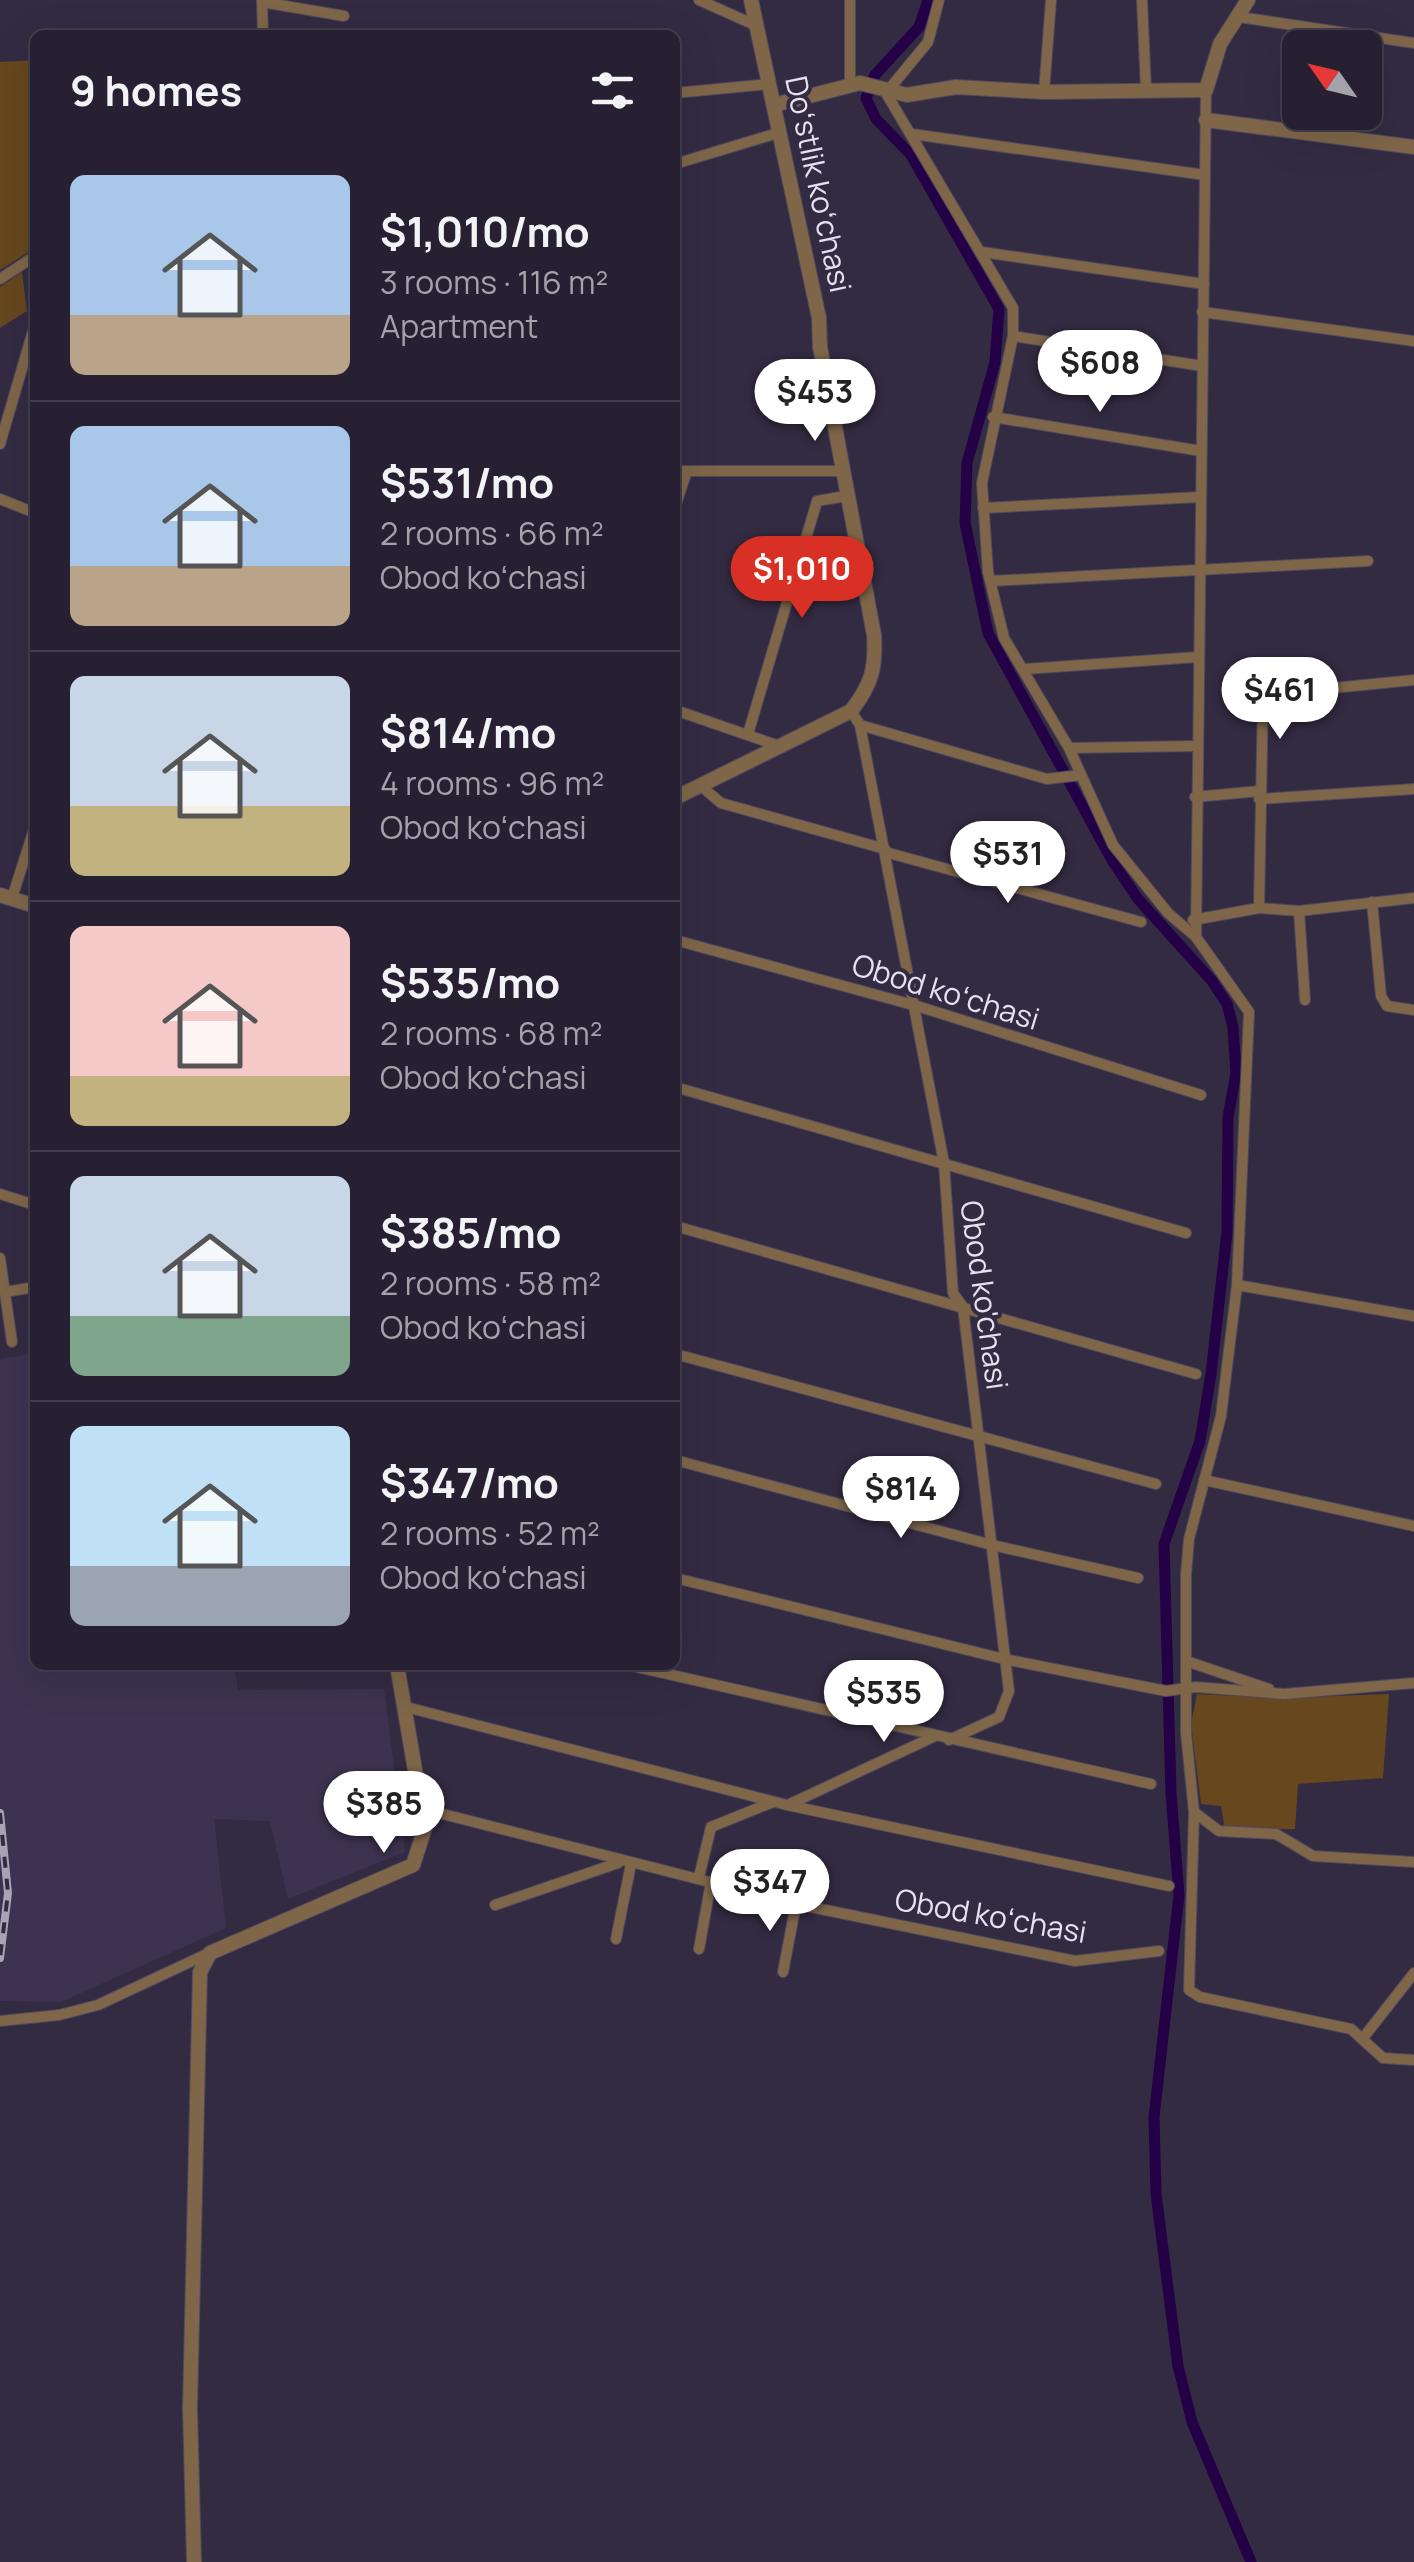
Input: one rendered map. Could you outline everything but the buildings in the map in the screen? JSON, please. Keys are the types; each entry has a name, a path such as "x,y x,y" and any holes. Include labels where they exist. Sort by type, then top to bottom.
{"street":[{"path":"700,0 756,26"},
{"name":"Doʻstlik koʻchasi","path":"751,0 807,277 820,318 820,347 874,635 876,668 869,688 852,710"},
{"path":"850,0 855,83"},
{"path":"882,91 928,42 939,0"},
{"path":"1044,92 1051,0"},
{"path":"1142,0 1146,90"},
{"path":"1196,937 1206,90 1220,44 1248,0"},
{"path":"263,30 262,1 344,16"},
{"path":"1239,17 1414,43"},
{"path":"774,105 855,83 907,95 956,87 1044,92 1206,90"},
{"path":"680,93 770,84"},
{"path":"882,91 898,120 912,134 1013,308 1012,336 992,417 983,508 991,581 1004,638 1026,669 1069,748 1113,845 1168,913 1196,937 1250,1012 1236,1284 1220,1416 1188,1538 1186,1661 1177,1690 1194,1812 1189,1990 1200,1997 1351,2029 1383,2058 1414,2060"},
{"path":"1206,120 1414,146"},
{"path":"680,162 780,132"},
{"path":"912,134 1205,175"},
{"path":"982,252 1204,284"},
{"path":"0,279 30,259"},
{"path":"1202,312 1414,341"},
{"path":"1012,336 1202,366"},
{"path":"0,444 30,341"},
{"path":"992,417 1201,451"},
{"path":"681,471 842,471"},
{"path":"748,734 817,501 846,496"},
{"path":"983,508 1200,497"},
{"path":"0,499 30,511"},
{"path":"991,581 1368,561"},
{"path":"1026,669 1198,657"},
{"path":"1259,908 1261,702 1267,692 1414,680"},
{"path":"680,796 783,748 852,710"},
{"name":"Obod ko'chasi","path":"852,710 860,725 944,1163 954,1293 963,1307 1004,1659 1007,1706 988,1724 949,1740"},
{"path":"680,712 783,748"},
{"path":"860,725 1055,780 1081,775"},
{"path":"1069,748 1196,746"},
{"path":"700,786 720,803 1142,922"},
{"path":"1195,797 1414,789"},
{"path":"30,838 6,896 30,904"},
{"path":"1194,920 1259,908 1299,911 1414,898"},
{"path":"1372,902 1380,996 1387,1006 1414,1010"},
{"path":"1299,911 1306,1000"},
{"name":"Obod koʻchasi","path":"680,941 916,1006 1201,1095"},
{"path":"680,1087 1186,1233"},
{"path":"0,1194 30,1203"},
{"path":"680,1227 1196,1374"},
{"path":"0,1258 12,1342"},
{"path":"1236,1284 1414,1316"},
{"path":"3,1297 30,1289"},
{"path":"680,1355 1156,1484"},
{"path":"680,1461 992,1545 1138,1578"},
{"path":"1204,1480 1414,1526"},
{"path":"680,1579 1004,1659 1177,1690 1284,1694 1414,1683"},
{"path":"1186,1661 1284,1694"},
{"path":"0,2021 59,2015 98,2004 413,1865 424,1828 398,1670"},
{"path":"650,1670 1151,1784"},
{"name":"Obod koʻchasi","path":"406,1707 774,1802 1169,1886"},
{"path":"788,1805 934,1736"},
{"path":"699,1878 711,1827 774,1802"},
{"name":"Obod koʻchasi","path":"422,1810 796,1904 1075,1961 1159,1951"},
{"path":"1194,1812 1219,1831 1276,1834 1313,1856 1414,1862"},
{"path":"496,1905 625,1863 616,1938"},
{"path":"699,1949 711,1882"},
{"path":"783,1972 796,1904"},
{"path":"194,2562 190,2408 194,2124 200,1972 210,1953"},
{"path":"1363,2038 1414,1973"}],"shaded area":[{"path":"30,60 30,251 0,270 0,62"},
{"path":"22,272 27,311 0,328 0,287"},
{"path":"30,1354 30,1670 235,1670 238,1690 384,1689 405,1852 288,1899 270,1821 214,1819 226,1928 61,2002 0,2001 0,1359"},
{"path":"1197,1694 1279,1698 1389,1694 1383,1778 1298,1784 1295,1829 1225,1830 1221,1806 1201,1804 1191,1724"}],"waterway":[{"path":"928,0 919,27 875,75 866,98 876,119 911,155 999,309 995,362 967,463 965,523 988,633 1113,862 1138,899 1212,981 1227,1004 1233,1027 1236,1073 1228,1117 1227,1232 1211,1374 1200,1441 1164,1544 1171,1793 1179,1895 1154,2117 1156,2194 1178,2366 1192,2422 1251,2562"}],"railway":[{"path":"0,1813 8,1893 0,1958"}]}
